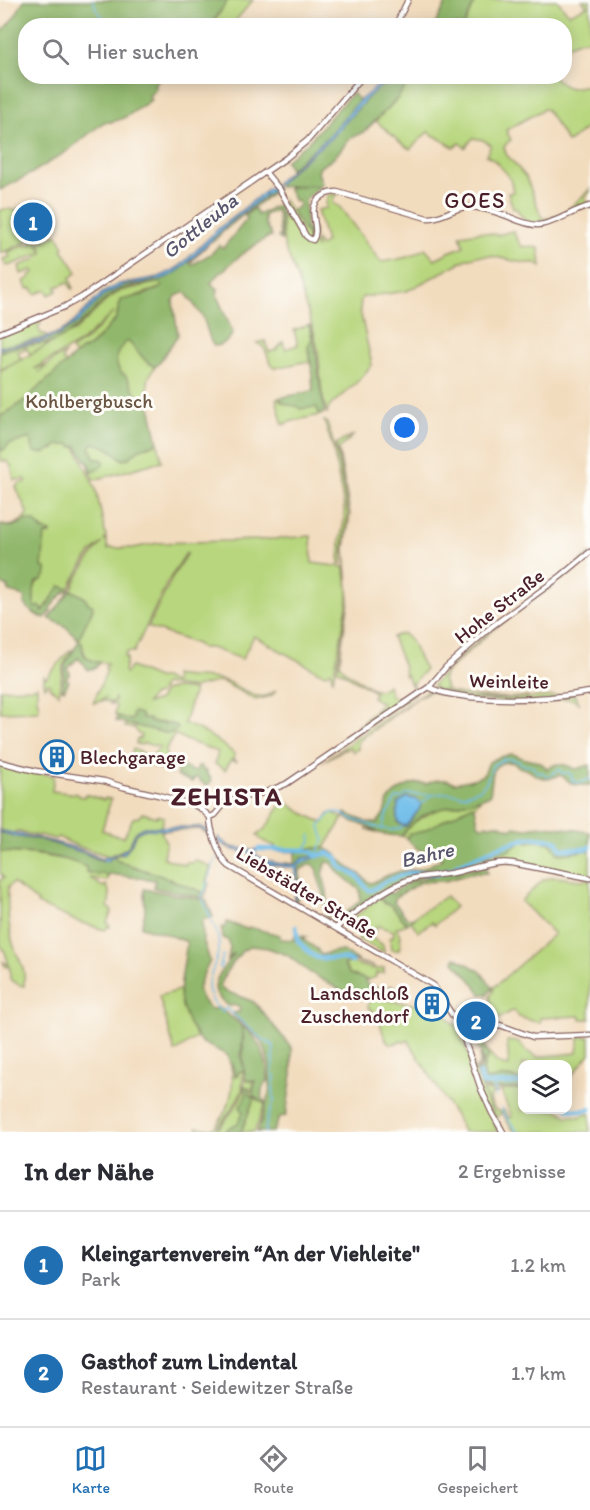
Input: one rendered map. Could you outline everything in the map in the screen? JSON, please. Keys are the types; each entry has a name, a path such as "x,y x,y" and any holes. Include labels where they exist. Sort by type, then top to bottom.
{"main road":[{"path":"399,18 408,0"},
{"path":"0,333 74,302 286,158 308,140 356,84"},
{"path":"265,172 279,188 310,240 315,238 316,234 312,210 321,197 332,192 427,218 464,207 479,208 528,224 539,225 590,206"},
{"name":"Hohe Straße","path":"210,817 231,800 266,792 286,784 429,687 446,667 491,627 590,552"},
{"name":"Weinleite","path":"429,687 449,694 490,699 552,698 590,692"},
{"path":"0,762 33,771 104,781 158,795 194,805 210,817"},
{"name":"Liebstädter Straße","path":"210,817 213,833 227,865 433,985 467,1033 482,1089 503,1132"},
{"path":"336,928 386,891 415,878 444,875 499,862 590,878"},
{"path":"467,1033 500,1025 533,1036 590,1035"}],"green space":[{"path":"24,0 228,0 216,18 18,18 18,84 154,84 156,88 149,96 151,100 117,121 104,122 66,152 0,190 0,34 15,16"},
{"path":"228,0 253,0 238,18 216,18"},
{"path":"448,0 476,0 467,18 438,18"},
{"path":"476,0 557,0 569,14 587,6 582,0 590,0 590,39 572,44 572,18 468,18"},
{"path":"384,84 409,84 364,132 350,138 334,158 320,167 318,172 322,184 313,185 319,187 305,200 306,229 314,229 314,238 307,236 292,211 300,205 298,201 295,202 288,188 312,185 279,187 278,185 292,170 331,138 368,97"},
{"path":"409,84 562,84 570,88 590,85 590,125 570,141 567,142 547,110 544,109 506,130 511,140 504,147 506,154 526,177 542,218 555,217 562,213 590,189 585,199 590,204 578,207 579,204 563,215 548,221 529,222 516,208 513,208 508,193 513,192 511,182 507,174 486,155 491,145 483,140 473,138 465,148 460,143 454,147 428,132 410,149 402,144 376,121"},
{"path":"352,93 360,100 329,136 290,169 285,161 309,141"},
{"name":"Kohlbergbusch","path":"276,187 276,190 236,221 214,241 211,241 190,263 192,265 212,253 219,245 223,248 247,219 245,216 254,208 258,215 280,204 282,240 278,237 280,236 277,210 264,215 272,237 267,237 245,252 211,282 215,288 218,288 217,296 233,333 227,340 214,346 203,317 185,292 176,296 173,302 178,335 155,367 147,362 128,341 119,351 116,363 120,371 126,376 140,400 149,401 158,443 138,450 123,460 102,445 93,443 90,448 95,459 104,461 103,465 91,473 87,460 77,446 72,447 70,444 59,445 46,453 39,453 34,452 30,438 9,444 0,451 0,417 21,403 80,351 92,345 116,319 121,300 146,294 162,287 161,283 134,286 113,294 74,330 60,339 47,343 46,346 44,343 0,352 0,349 54,337 74,325 98,300 111,291 127,284 167,276 181,269 229,223"},
{"path":"329,194 339,194 333,200 334,204 339,206 381,262 410,256 425,248 435,259 464,246 460,235 480,232 498,235 513,231 521,246 539,248 541,267 536,263 477,256 407,291 363,297 360,310 372,365 331,405 327,414 322,394 314,332 284,245 282,227 283,199 317,249 316,240 320,246 326,242 317,210 327,208 326,202"},
{"path":"29,205 33,210 41,206 49,219 37,226 44,239 40,241 33,239 16,210"},
{"path":"0,210 15,210 31,239 0,253"},
{"path":"57,234 64,247 62,249 77,272 70,278 73,288 68,282 56,286 57,291 49,295 46,290 35,294 32,288 27,289 24,281 30,278 29,276 34,273 33,270 21,274 19,266 38,258 38,255 43,252 41,243"},
{"path":"33,241 38,243 41,253 6,266 3,259 10,257 8,252 32,244"},
{"path":"161,282 162,287 119,304 116,319 91,345 76,356 71,350 88,338 114,312 81,342 35,368 45,366 39,373 54,359 65,354 62,359 66,364 21,403 0,417 0,371 76,330 107,300 120,291"},
{"path":"39,319 41,324 38,326 41,334 47,337 0,347 0,335"},
{"path":"309,325 312,338 308,351 311,363 303,362 273,367 265,350 257,343 265,341 269,352 276,350 283,342 285,349 298,345 294,330"},
{"path":"309,325 315,340 324,406 324,413 320,415 316,407 300,409 279,398 313,391 308,347 312,338"},
{"path":"128,341 147,362 155,367 148,383 149,401 140,400 116,363 117,354"},
{"path":"44,343 46,346 30,354 26,348 18,352 21,359 0,370 0,352"},
{"path":"279,398 281,402 297,406 316,407 320,415 283,425 276,399"},
{"path":"324,421 327,422 337,455 348,515 342,564 339,563 344,507 333,448"},
{"path":"354,435 339,449 350,515 336,444"},
{"path":"30,438 32,444 53,450 56,447 70,444 76,447 96,490 106,536 104,541 106,539 108,549 133,548 158,543 311,536 312,563 344,567 348,588 348,601 333,679 331,671 326,674 319,672 254,636 242,659 211,648 202,648 197,644 148,627 173,576 188,553 186,553 167,583 134,652 127,652 124,657 127,658 125,674 131,667 175,683 174,675 211,678 228,682 255,696 262,697 275,692 271,696 256,700 221,681 192,688 164,684 159,694 153,695 146,704 159,700 164,691 176,688 194,690 184,724 198,729 217,741 235,754 233,759 237,762 231,760 225,770 215,764 218,752 175,734 166,749 166,759 170,761 171,774 131,756 133,749 151,757 160,747 143,743 142,745 136,744 141,735 135,728 125,727 126,723 169,734 170,723 133,718 131,720 115,715 116,705 110,704 115,701 115,697 111,702 102,701 106,697 93,703 108,663 93,661 87,657 82,642 79,640 93,609 84,597 71,590 77,577 102,543 87,558 69,589 64,587 51,599 43,612 42,608 35,608 33,606 34,590 42,567 44,535 50,534 27,520 8,526 22,520 27,514 16,487 26,482 26,479 14,480 11,466 0,458 0,451 9,444"},
{"path":"93,443 102,445 123,460 138,450 158,443 162,461 94,480 86,459 93,472 103,465 101,459 95,459 90,448"},
{"path":"349,519 345,548 349,601 344,548"},
{"path":"27,520 35,522 42,530 51,532 45,535 42,567 46,568 46,573 43,579 36,582 35,608 39,606 43,612 60,586 69,589 50,608 51,611 45,618 28,608 24,603 25,598 9,592 8,587 0,583 0,525 17,525"},
{"path":"590,554 590,557 574,571 494,629 448,670 443,680 446,688 450,692 469,696 445,692 444,689 441,691 433,685 469,648"},
{"path":"71,590 84,597 93,606 79,640 65,626 49,618"},
{"path":"349,601 340,664 344,670 374,690 380,690 388,685 390,693 399,700 415,692 328,753 343,740 342,738 356,730 382,703 372,697 375,692 337,670"},
{"path":"403,633 410,640 425,670 412,684 414,688 407,675 405,676 404,667 392,637"},
{"path":"79,641 82,642 86,657 100,663 95,668 87,670 78,658 67,669 70,673 66,679 69,681 64,690 62,689 65,664"},
{"path":"72,650 63,666 59,694 49,687 48,683 44,687 44,676 46,678"},
{"path":"37,686 38,711 0,712 0,689"},
{"path":"428,690 490,700 575,695 580,704 569,699 519,702 474,700 430,691 360,740 358,749 353,752 350,747 344,749 322,762"},
{"path":"134,712 141,714 142,718 150,719 150,722 176,725 178,729 169,734 116,721 117,716 131,720"},
{"path":"513,754 539,762 547,769 556,764 576,769 590,765 590,785 573,784 560,775 548,779 537,776 514,763 501,763 493,772 490,795 429,813 419,818 402,836 386,835 366,829 376,831 344,817 345,813 366,822 377,823 391,797 405,787 437,780 448,780 455,783 475,779 484,774 489,762","holes":["407,797 418,800 421,804 417,813 406,826 398,823"]},
{"path":"177,764 192,771 196,771 198,766 201,766 207,771 212,781 207,786 199,778 195,778 192,782 177,776"},
{"path":"0,765 54,776 52,791 78,794 84,797 85,794 104,800 105,798 111,799 102,830 110,834 124,837 133,818 140,817 142,813 164,817 161,827 145,827 138,830 127,848 109,856 77,846 58,837 55,839 16,831 14,833 0,831"},
{"path":"481,799 475,807 406,838 402,836 411,824 435,810"},
{"path":"285,801 323,823 333,812 343,818 325,848 311,848 296,852 274,851 275,846 265,842 257,835"},
{"path":"473,805 480,826 497,824 512,829 515,827 526,829 549,826 590,832 590,850 562,854 557,853 552,844 548,842 521,842 508,851 496,852 468,862 458,871 422,876 379,893 337,923 332,921 334,918 344,914 360,901 360,890 339,873 332,863 327,862 323,876 329,917 325,917 324,894 313,864 300,870 300,891 294,903 298,885 297,867 305,860 324,855 318,854 303,858 295,866 284,864 294,864 296,852 311,848 325,848 372,883 401,871 421,869 441,860 442,858 417,849 406,838 410,833 423,831"},
{"path":"151,828 199,828 207,832 209,835 199,829 161,831 166,843 164,858 185,865 195,860 211,867 204,898 200,897 202,892 118,861 114,856 125,853 138,831"},
{"path":"0,832 39,839 97,859 107,860 114,856 118,861 202,892 200,897 154,888 155,880 109,874 108,877 101,873 98,875 86,872 86,867 55,857 0,852"},
{"path":"521,842 550,843 558,853 562,854 590,850 590,877 505,861 462,868 468,862 496,852 508,851"},
{"path":"0,852 33,854 68,860 87,867 95,874 104,874 108,877 107,881 90,878 103,887 106,885 109,891 108,907 112,911 107,922 110,927 105,930 76,921 37,904 38,902 13,883 8,887 12,940 22,967 24,986 10,979 10,968 3,962 9,965 0,944 0,880 4,878 0,873"},
{"path":"486,867 487,873 473,873 445,881 421,882 397,896 395,903 407,918 414,919 407,924 391,905 385,904 380,897 389,892 392,894 411,882 423,878"},
{"path":"552,877 590,879 590,1019 581,1019 580,1016 540,1018 540,1023 519,1017 514,1010 496,1020 490,997 493,988 554,934 521,901 543,880"},
{"path":"144,889 206,900 213,917 202,920 203,939 210,961 199,986 200,997 211,1009 219,1008 241,1027 243,1035 241,1056 244,1069 236,1076 227,1055 201,1042 189,1024 182,1006 181,981 187,942 141,927 145,912"},
{"path":"446,896 455,907 435,925 432,922 418,932 411,921 413,918"},
{"path":"380,897 385,904 390,904 407,924 396,928 401,936 399,950 391,950 390,938 393,937 394,931 377,926 370,937 383,945 384,953 358,939 365,928 354,917"},
{"path":"227,922 247,929 249,927 280,935 280,939 294,940 295,935 308,937 302,939 317,949 321,955 343,951 360,962 349,959 351,963 344,965 350,974 365,979 368,986 397,987 397,992 389,992 388,999 342,991 309,972 287,955 268,948 251,946 242,951 226,972 220,987 254,1002 292,1048 292,1074 286,1116 280,1117 273,1132 257,1132 270,1089 266,1052 260,1040 233,1015 239,1012 240,1008 237,1005 229,1006 216,991 217,980 234,954 228,960 230,947 228,940 223,938 221,927 224,928"},
{"path":"455,957 480,971 493,988 487,995 485,993 482,995 454,962"},
{"path":"351,962 372,968 384,968 384,973 376,973 376,977 368,980 350,974 344,965"},
{"path":"182,989 183,1008 197,1037 175,1052 159,996"},
{"path":"353,994 428,1007 432,1011 434,1009 443,1013 453,1024 456,1024 498,1128 493,1124 502,1132 463,1132 408,1040 394,1044 387,1041 378,1017 368,1007 369,1001"},
{"path":"241,1025 254,1037 262,1050 268,1082 262,1090 265,1104 253,1094 255,1081 245,1080 244,1036"},
{"path":"478,1032 485,1039 482,1042 493,1058 499,1064 509,1066 507,1041 519,1042 526,1051 537,1057 577,1053 579,1037 590,1037 590,1054 572,1075 572,1060 518,1060 518,1080 508,1077 486,1080 484,1068 488,1057 483,1048 480,1050 470,1034"},
{"path":"484,1048 489,1057 484,1068 486,1080 516,1078 518,1089 483,1088 476,1069 480,1063 480,1054 482,1061 478,1069 480,1072 483,1061 480,1050"},
{"path":"230,1063 232,1063 235,1076 243,1071 242,1091 216,1131 236,1105 244,1088 246,1098 242,1116 238,1123 226,1132 198,1132 197,1127 211,1129 216,1127 225,1112 233,1080"},
{"path":"245,1080 255,1081 251,1091 265,1104 254,1132 241,1132 254,1099 249,1094 248,1087 244,1086"},
{"path":"244,1086 249,1088 249,1094 254,1099 241,1132 226,1132 238,1123 243,1112 240,1107 246,1095"},
{"path":"483,1090 499,1092 492,1094 492,1104 498,1112 504,1110 509,1118 512,1117 501,1091 518,1090 518,1114 564,1114 568,1117 570,1115 579,1117 590,1113 590,1132 515,1132 502,1113 496,1117 502,1128 494,1114"}],"water":[{"path":"379,84 384,84 368,97 331,138 292,170 278,185 276,183 329,136 360,100"},
{"path":"274,184 276,187 229,223 172,275 160,280 124,285 104,295 78,322 60,334 40,342 0,349 0,347 40,340 65,329 102,293 119,284 159,277 172,271 219,228"},
{"path":"407,797 418,800 421,804 406,826 399,823 397,814 398,803"},
{"path":"145,827 201,827 210,831 210,836 199,828 145,829 136,833 125,853 103,861 39,839 0,832 4,831 65,844 102,859 126,849 137,831"},
{"path":"218,837 231,847 253,851 262,848 255,854 279,863 295,865 303,858 324,852 325,855 306,861 297,867 298,885 294,903 297,884 294,868 263,862 248,852 234,850 218,842"}],"waterway":[{"path":"93,0 96,9 103,18"},
{"path":"316,855 324,840 320,826 331,813 338,812 382,829 396,798 407,794 464,795 480,789 486,783 493,765 504,759 514,759 523,765 532,766 538,773 542,772 548,777 559,769 562,773 570,773 575,782 590,779"},
{"path":"421,804 431,796"},
{"path":"382,829 393,830 403,827"},
{"path":"304,850 311,841 311,835"},
{"name":"Bahre","path":"258,849 304,850 316,856 328,853 337,858 343,869 356,875 366,888 372,890 384,882 408,873 436,873 455,868 457,865 496,848 528,838 554,840 561,849 590,847"},
{"path":"213,866 218,855"},
{"path":"203,895 213,867"},
{"path":"203,899 211,919"},
{"path":"208,986 219,947 219,940 212,921"},
{"path":"296,927 298,941 312,955 318,958 345,959 352,962"},
{"path":"220,968 223,955"},
{"path":"208,987 213,1001 220,1010 223,1012 226,1008 258,1036 274,1046 272,1071 275,1077 274,1101 265,1132"},
{"path":"479,1073 483,1084 518,1083"},
{"path":"493,1083 496,1096"},
{"path":"502,1108 503,1113 518,1132"},
{"path":"572,1110 590,1109"}],"place":[{"name":"Kleingartenverein “An der Viehleite\"","path":"33,222"},
{"name":"Blechgarage","path":"57,757"},
{"name":"Landschloß Zuschendorf","path":"432,1004"},
{"name":"Gasthof zum Lindental","path":"476,1021"}],"district":[{"name":"GOES","path":"475,200"},
{"name":"ZEHISTA","path":"227,796"}],"water label":[{"name":"Gottleuba","path":"200,226"}]}
